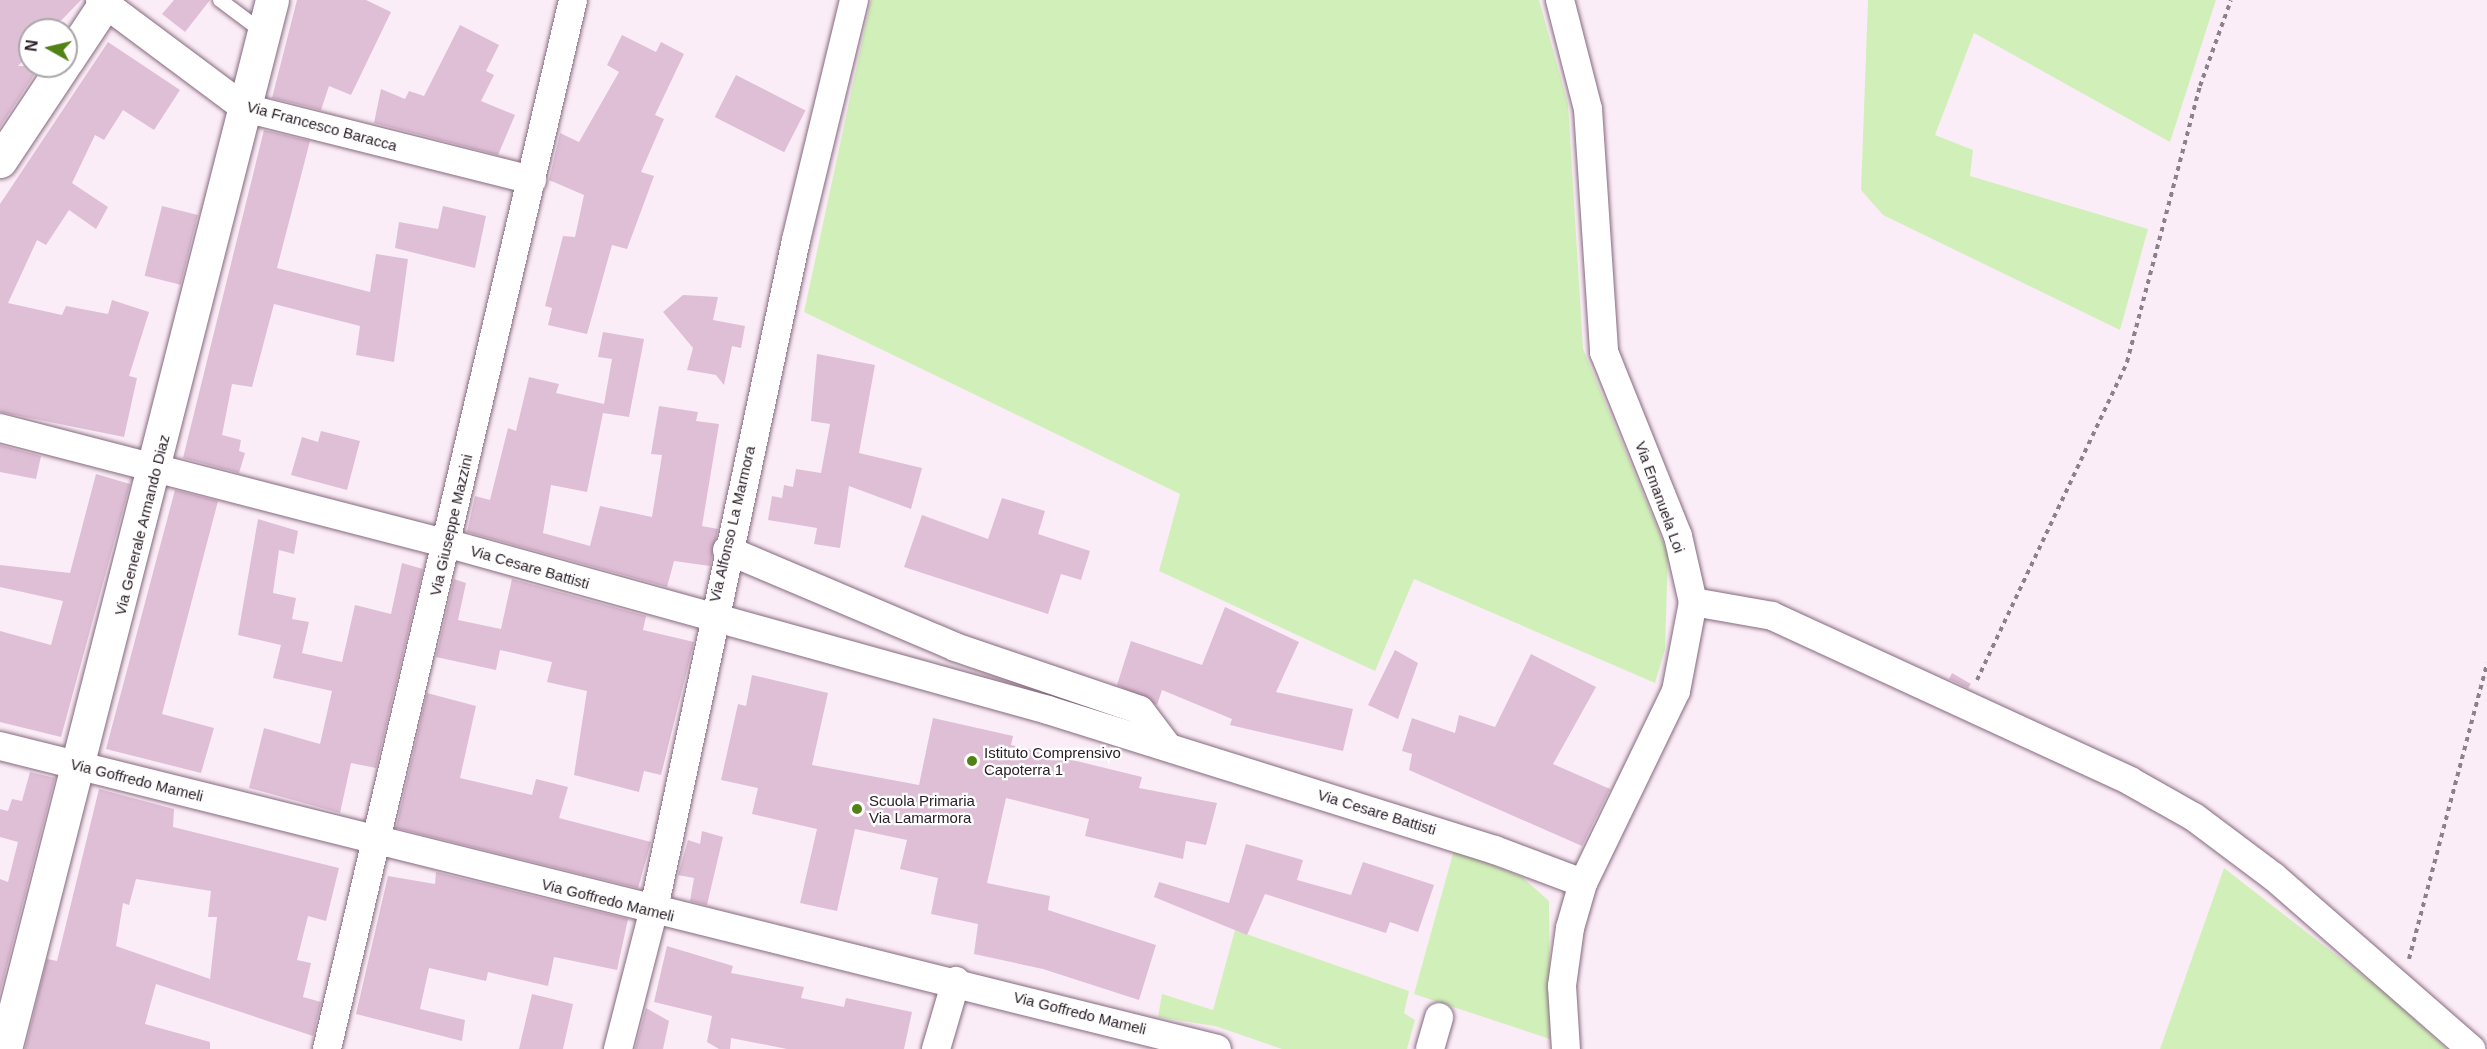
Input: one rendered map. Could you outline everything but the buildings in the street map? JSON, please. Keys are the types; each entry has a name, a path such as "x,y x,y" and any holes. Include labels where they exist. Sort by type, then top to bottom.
{"street":[{"name":"Via Generale Armando Diaz","path":"5,1049 157,470 272,0"},
{"name":"Via Giuseppe Mazzini","path":"327,1049 573,0"},
{"name":"Via Alfonso La Marmora","path":"618,1049 653,913 711,619 854,0"},
{"name":"Via Emanuela Loi","path":"1560,0 1588,109 1604,352 1677,536 1693,602 1676,691 1583,883 1562,986 1566,1049"},
{"name":"Via Francesco Baracca","path":"104,1 245,108 532,180"},
{"path":"78,43 104,1"},
{"path":"0,161 55,78"},
{"name":"Via Cesare Battisti","path":"0,428 446,543 711,619 1058,712 1495,849 1583,883"},
{"path":"727,550 955,647 1068,683 1140,710 1168,747"},
{"path":"1693,602 1772,616 1962,707 2130,782 2194,817 2274,877 2470,1049"},
{"path":"1058,712 1068,683"},
{"name":"Via Goffredo Mameli","path":"0,746 376,840 653,913 956,981 1217,1049"},
{"path":"936,1049 956,981"},
{"path":"1430,1049 1439,1017"}],"lane":[{"path":"220,0 235,5 264,33"}],"path":[{"path":"1962,707 2127,362 2200,86 2231,0"},
{"path":"2396,984 2410,957 2487,663"}],"green space":[{"path":"871,0 1539,0 1568,104 1583,349 1668,554 1665,649 1655,683 1414,579 1375,671 1159,571 1180,494 804,312"},
{"path":"1868,0 2216,0 2170,142 1974,33 1935,135 1973,150 1970,176 2148,229 2120,330 1883,215 1861,190"},
{"path":"1454,850 1522,877 1549,901 1550,1039 1414,994"},
{"path":"2224,868 2385,993 2447,1049 2160,1049"},
{"path":"1235,930 1409,991 1404,1013 1415,1020 1407,1049 1282,1049 1215,1026 1158,1017 1162,994 1213,1010"}],"place":[{"name":"Istituto Comprensivo Capoterra 1","path":"972,761"},
{"name":"Scuola Primaria Via Lamarmora","path":"857,809"}]}
